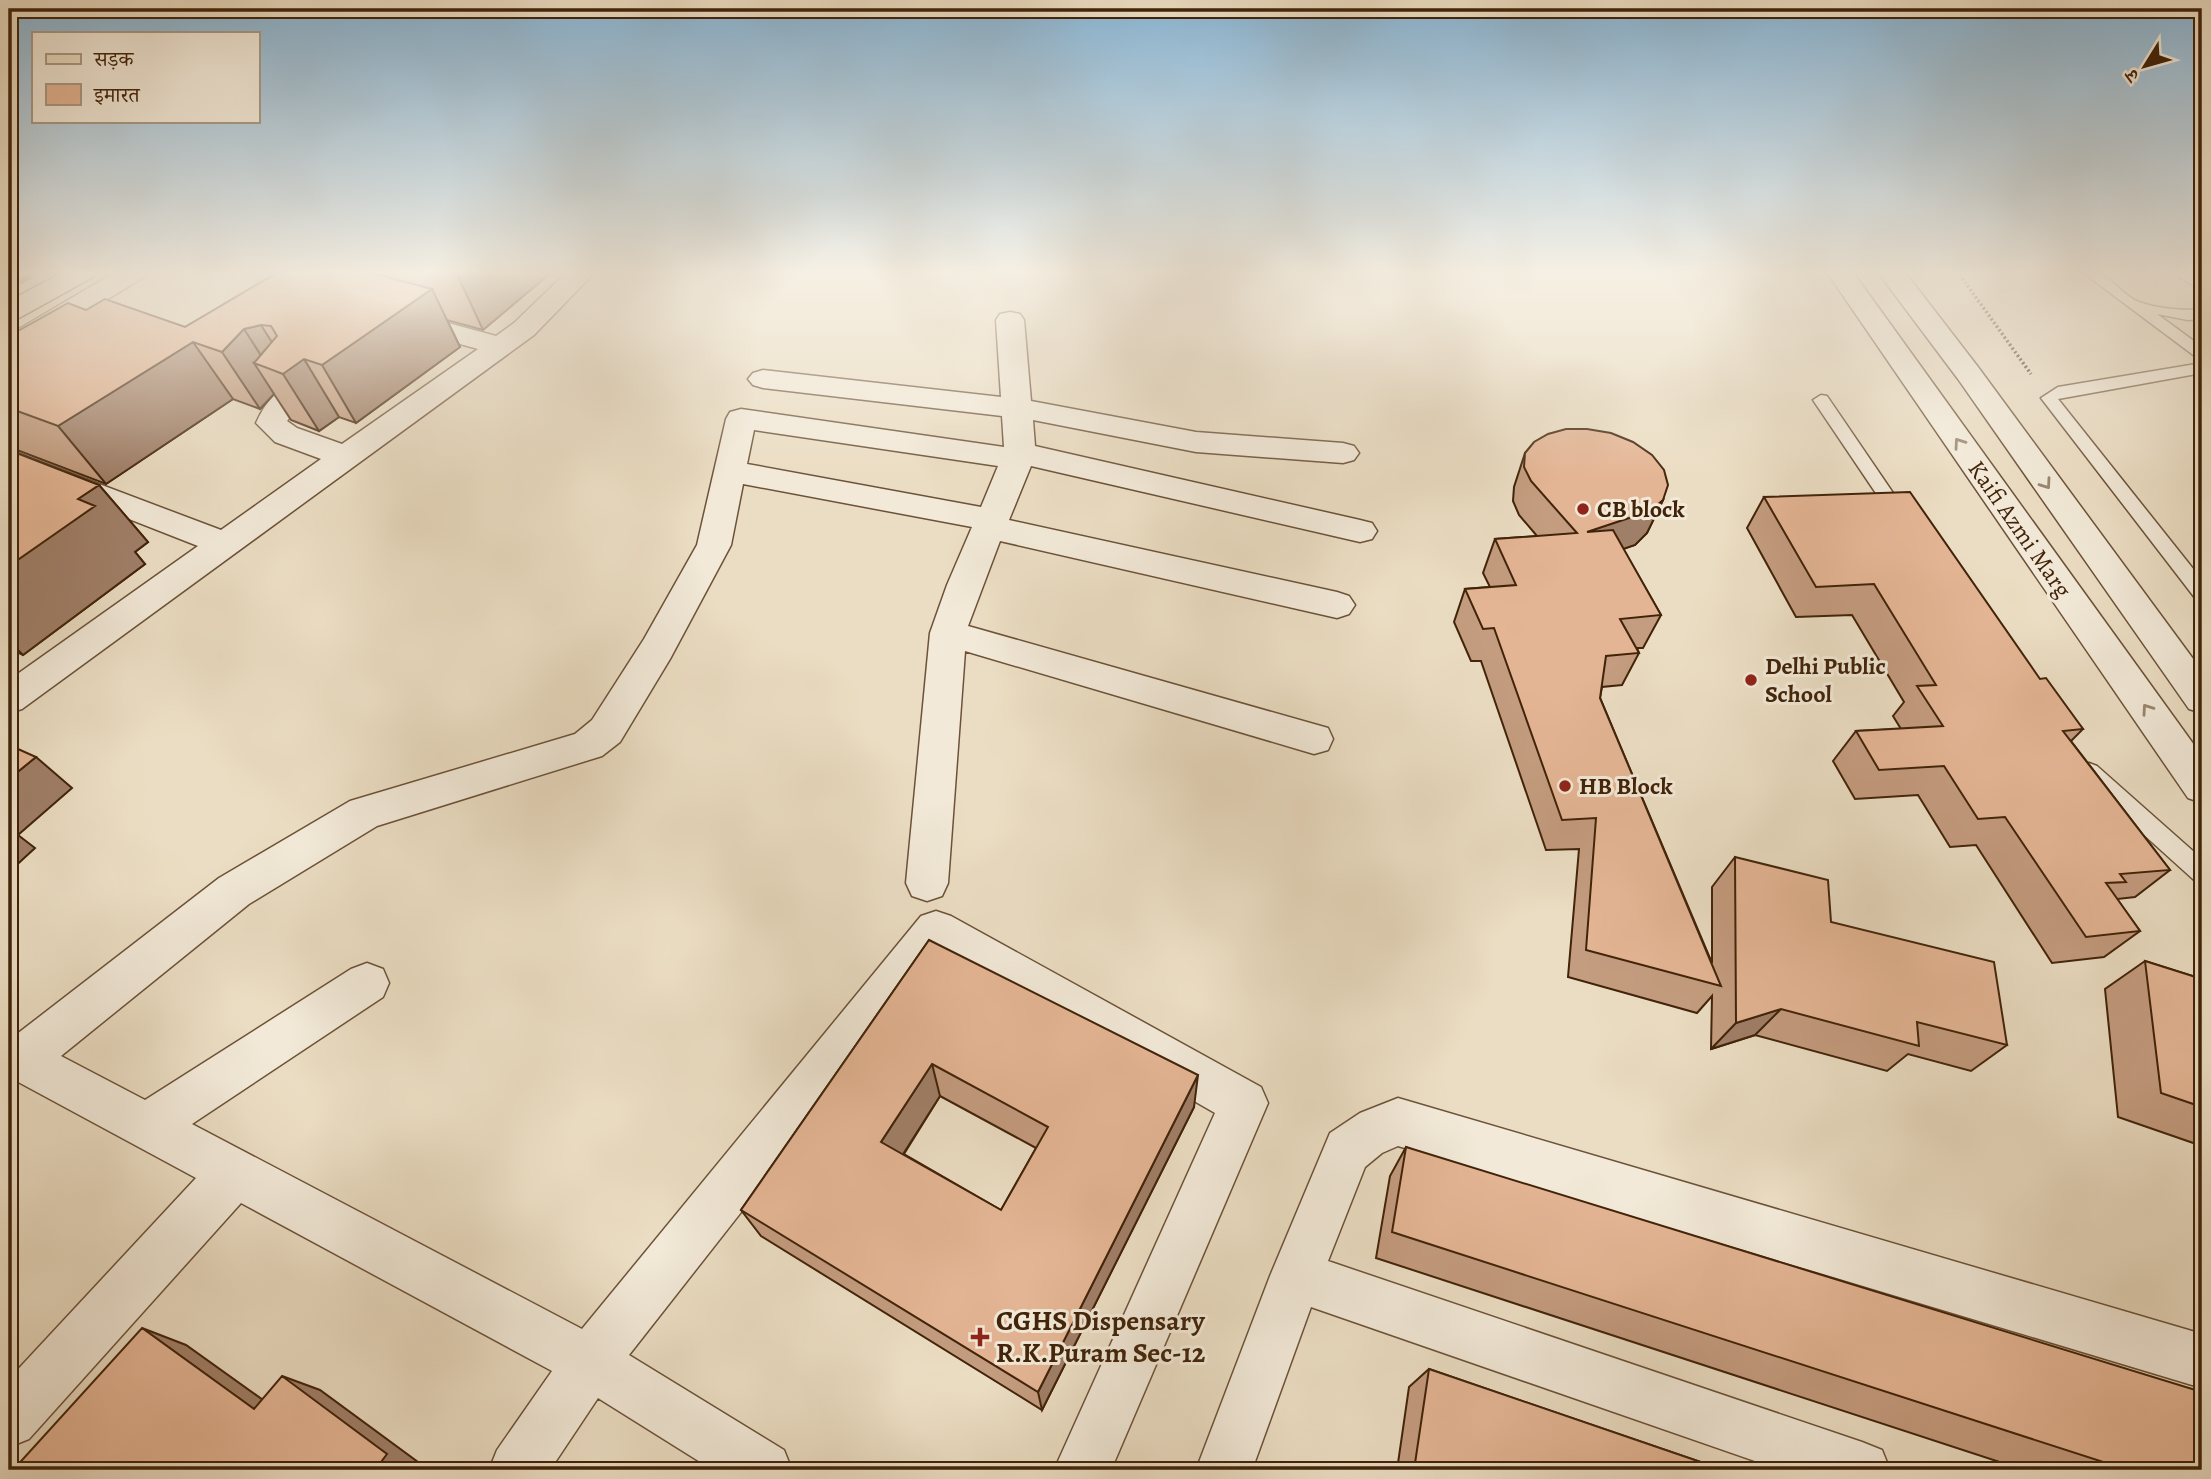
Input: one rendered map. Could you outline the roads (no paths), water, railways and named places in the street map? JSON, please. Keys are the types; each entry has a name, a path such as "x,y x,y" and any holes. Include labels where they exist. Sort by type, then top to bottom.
{"street":[{"path":"479,340 501,346"},
{"path":"9,699 509,340"},
{"path":"927,883 948,633 964,585 1018,456 1018,408 1012,340"},
{"name":"Kaifi Azmi Marg","path":"1888,340 2202,787"},
{"path":"1943,340 2202,699"},
{"path":"763,379 892,391 1018,408 1196,442 1343,453"},
{"path":"295,392 275,414 271,423 286,435 346,457"},
{"path":"764,1470 590,1362 15,1056 234,891 364,813 588,745 606,731 657,649 714,545 741,419 1018,456 1360,531"},
{"path":"9,460 225,544"},
{"path":"731,471 990,523 1337,605"},
{"path":"948,633 1314,739"},
{"path":"517,1470 590,1362 936,930 1244,1103 1082,1470"},
{"path":"147,1126 367,983"},
{"path":"1224,1470 1296,1276 1348,1150 1383,1125 1398,1122 2202,1360"},
{"path":"9,1419 235,1172"},
{"path":"1296,1276 1862,1470"}],"lane":[{"path":"2183,340 2202,354"},
{"path":"2202,368 2058,392 2050,396 2050,401 2202,593"},
{"path":"1821,400 1915,537"},
{"path":"2077,762 2202,873"}],"place":[{"name":"CB block","path":"1583,509"},
{"name":"Delhi Public School","path":"1751,680"},
{"name":"HB Block","path":"1565,786"},
{"name":"CGHS Dispensary R.K.Puram Sec-12","path":"980,1337"}]}
